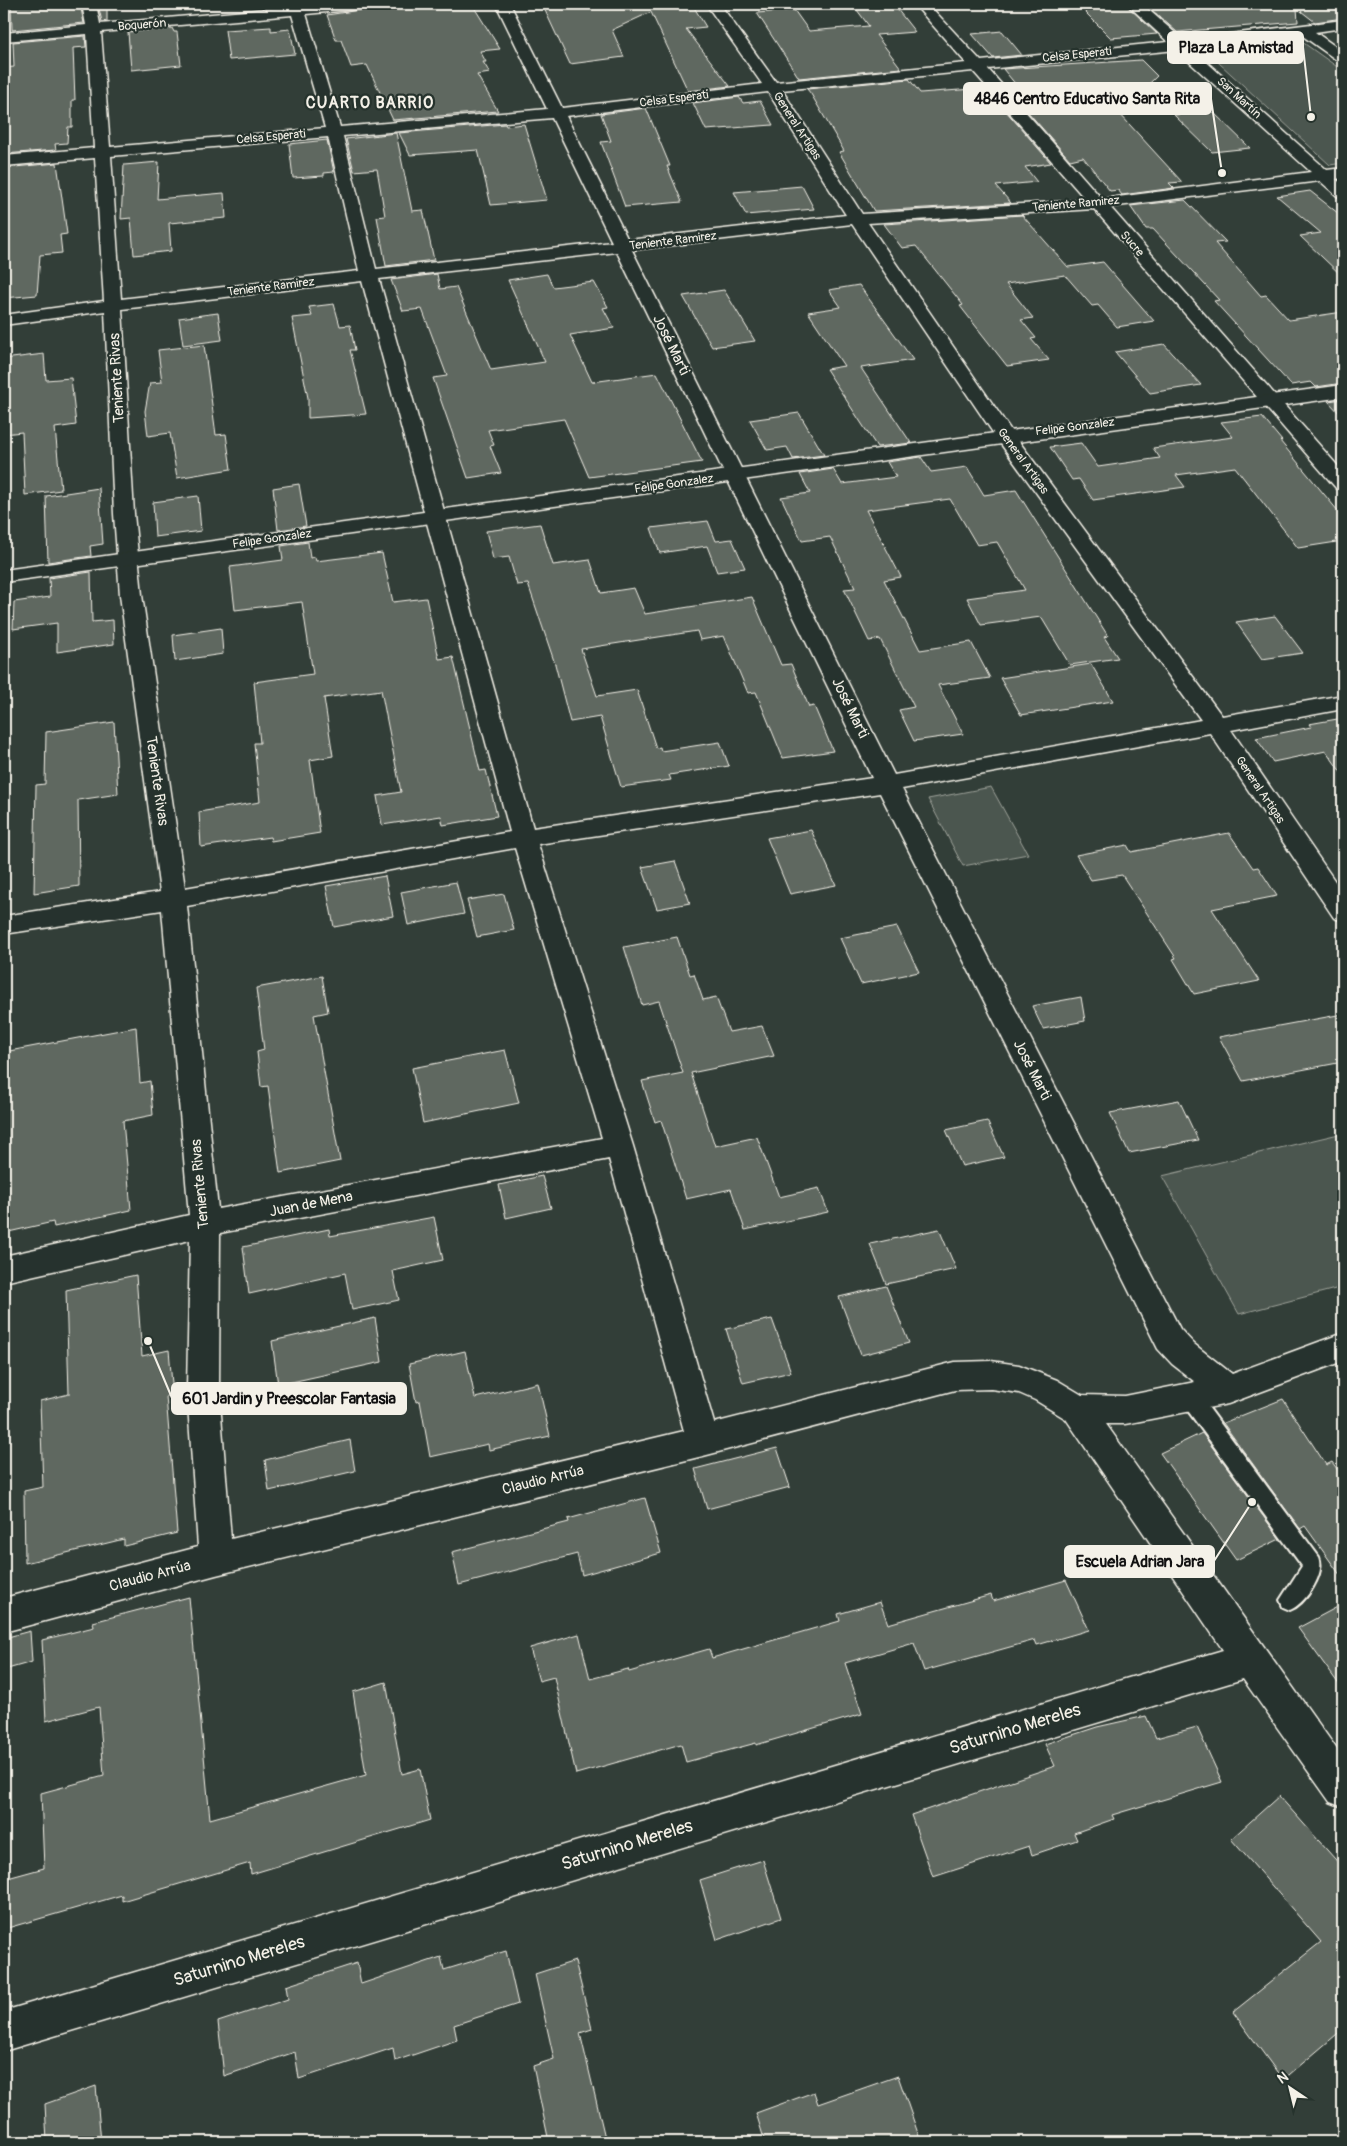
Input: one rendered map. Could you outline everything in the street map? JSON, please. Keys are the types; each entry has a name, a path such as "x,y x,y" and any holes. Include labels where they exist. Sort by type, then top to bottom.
{"street":[{"name":"Teniente Rivas","path":"89,4 94,29 131,595 174,900 205,1224 203,1390 216,1559"},
{"name":"Boquerón","path":"4,37 297,7 370,4"},
{"name":"José Marti","path":"503,4 887,784 1169,1339 1183,1354 1228,1390"},
{"name":"General Artigas","path":"713,4 772,87 857,219 1005,436 1216,725 1343,912"},
{"name":"Sucre","path":"921,4 977,65 1269,402 1343,484"},
{"name":"San Martín","path":"1134,4 1343,193"},
{"path":"297,7 334,132 369,276 524,838 619,1146 703,1442"},
{"name":"Celsa Esperati","path":"4,160 556,113 772,87 1180,45 1343,24"},
{"path":"1302,29 1343,58"},
{"name":"Teniente Ramirez","path":"4,320 113,305 857,219 1097,204 1343,173"},
{"name":"Felipe Gonzalez","path":"4,576 736,476 1005,436 1343,391"},
{"path":"4,925 174,900 524,838 887,784 1343,702"},
{"name":"Juan de Mena","path":"4,1269 205,1224 619,1146"},
{"path":"1077,1409 1125,1410 1228,1390 1343,1347"},
{"name":"Claudio Arrúa","path":"4,1615 216,1559 703,1442 955,1376 992,1374 1022,1378 1049,1390 1077,1409"},
{"path":"1077,1409 1250,1659 1343,1789"},
{"name":"Saturnino Mereles","path":"4,2031 1250,1659"}],"lane":[{"path":"1190,1398 1312,1564 1310,1574 1290,1600"}],"shaded area":[{"path":"1298,39 1343,71 1343,163 1330,165 1207,52"},
{"path":"991,787 1028,854 963,866 928,799"},
{"path":"1343,1133 1343,1287 1239,1314 1162,1176"}],"building":[{"path":"11,4 80,4 84,23 12,30"},
{"path":"98,4 107,4 107,21 102,22"},
{"path":"399,4 472,4 500,49 480,51 486,62 483,62 490,73 477,75 498,111 393,120 367,65 351,67 341,40 336,40 327,15"},
{"path":"542,4 692,4 706,27 686,29 730,86 688,91 651,12 612,30 624,57 570,64"},
{"path":"893,4 915,32 876,35 901,68 799,78 757,13 794,10 809,31 869,26 854,6"},
{"path":"1077,4 1125,4 1157,34 1111,38"},
{"path":"1145,4 1343,4 1343,18 1315,22 1297,8 1298,22 1177,32"},
{"path":"271,27 271,31 290,29 295,54 229,60 225,30"},
{"path":"172,28 174,32 177,32 181,65 131,70 128,32"},
{"path":"1002,31 1022,55 993,58 972,34"},
{"path":"85,36 86,47 73,48 75,100 72,100 72,127 68,127 67,143 55,144 56,150 4,154 4,68 14,67 13,42"},
{"path":"1141,60 1157,76 1119,113 1182,182 1169,183 1174,188 1122,195 1118,190 1110,191 1083,157 1070,160 1006,87 1017,86 1003,69"},
{"path":"909,79 920,93 986,88 1051,163 1025,167 1037,182 996,186 1011,203 874,211 839,152 844,151 807,89"},
{"path":"739,97 743,103 760,101 773,125 706,130 693,103"},
{"path":"646,108 670,166 667,166 682,202 625,207 601,142 611,141 601,114"},
{"path":"1212,111 1250,148 1212,152 1174,115"},
{"path":"505,124 506,126 524,124 547,200 491,205 478,150 410,155 399,133"},
{"path":"396,133 412,211 423,210 434,260 386,266 377,217 385,216 377,169 354,171 346,139"},
{"path":"327,140 334,172 324,173 324,176 293,178 289,144"},
{"path":"159,162 157,199 224,193 226,218 169,223 171,251 134,255 131,218 121,219 124,165"},
{"path":"57,163 67,234 60,235 62,253 40,255 37,295 4,298 4,168"},
{"path":"802,186 814,209 746,215 734,192"},
{"path":"1310,191 1343,217 1343,277 1300,236 1321,233 1277,196"},
{"path":"1185,200 1226,242 1215,243 1261,296 1266,295 1289,320 1343,312 1343,383 1316,387 1311,382 1291,385 1214,301 1219,300 1153,229 1146,229 1130,206"},
{"path":"1022,215 1068,267 1103,262 1154,321 1117,327 1098,305 1092,306 1065,275 1006,284 1033,318 1021,320 1036,338 1031,339 1049,360 1007,366 960,306 963,305 916,246 902,248 884,224"},
{"path":"437,274 440,289 456,287 491,370 545,362 508,280 547,274 553,287 594,282 608,307 603,308 614,328 570,335 592,382 657,373 702,462 589,477 564,419 488,430 494,445 490,446 501,473 468,478 433,378 447,376 422,309 403,311 391,280"},
{"path":"859,285 913,360 861,368 911,443 877,447 826,369 844,366 808,312 841,307 829,290"},
{"path":"724,290 755,341 712,347 683,296"},
{"path":"334,304 340,326 350,325 355,350 350,350 366,414 308,418 308,398 292,318 312,316 309,307"},
{"path":"218,313 222,340 183,345 179,318"},
{"path":"1164,344 1201,385 1150,393 1115,352"},
{"path":"204,345 216,435 226,434 231,469 177,478 170,433 148,436 145,411 150,383 162,382 158,350"},
{"path":"44,354 46,380 71,378 76,425 55,428 61,490 25,495 22,432 4,434 4,359"},
{"path":"1343,399 1343,417 1328,401"},
{"path":"799,413 824,455 793,459 787,447 767,450 750,420"},
{"path":"1262,417 1343,517 1343,541 1298,548 1235,467 1176,475 1185,487 1093,500 1079,479 1072,480 1050,447 1081,443 1098,467 1160,458 1153,448 1233,437 1221,422"},
{"path":"921,457 931,472 967,467 984,495 1016,490 1108,636 1104,637 1118,658 1070,665 1041,617 981,625 967,598 1025,590 997,542 977,545 950,499 866,510 901,577 884,580 920,650 971,642 990,678 938,685 963,734 914,741 899,710 914,707 880,639 869,641 844,589 855,588 830,537 802,541 781,497 810,493 800,474 833,469 842,484 896,477 887,462"},
{"path":"299,484 306,526 278,530 273,488"},
{"path":"99,488 103,544 90,546 91,556 48,562 46,496"},
{"path":"198,496 201,531 155,537 153,502"},
{"path":"708,521 716,541 732,539 745,568 717,572 707,546 660,553 651,528"},
{"path":"540,524 553,565 590,560 601,593 634,588 645,614 752,597 781,665 791,664 809,707 814,706 833,751 783,758 756,692 748,693 724,636 700,640 697,631 581,649 597,696 637,690 656,748 660,747 661,751 720,742 729,766 669,775 671,780 621,787 600,717 570,722 555,664 528,584 517,585 509,557 493,559 486,531"},
{"path":"308,542 310,558 315,557 316,561 382,553 393,602 426,598 439,659 453,657 480,771 486,770 497,816 443,825 441,816 382,825 377,796 401,792 381,690 324,698 333,756 310,760 320,833 271,841 270,837 201,847 199,812 260,802 254,743 260,743 254,682 313,674 302,602 235,610 230,567 283,560 281,546"},
{"path":"91,572 92,622 113,620 114,644 57,652 57,623 13,629 14,602 50,597 49,578"},
{"path":"1275,616 1303,653 1262,659 1236,622"},
{"path":"221,628 223,654 175,661 173,635"},
{"path":"1091,664 1113,701 1021,715 1000,678"},
{"path":"1343,718 1343,775 1326,751 1273,762 1256,738 1311,727 1309,724"},
{"path":"114,722 118,794 78,800 79,886 34,893 36,785 45,784 46,732"},
{"path":"811,830 836,885 790,894 767,838"},
{"path":"1229,833 1253,868 1258,867 1277,896 1212,909 1259,981 1194,994 1173,959 1176,958 1122,875 1091,880 1076,855 1127,845 1131,852"},
{"path":"675,861 690,903 657,909 642,867"},
{"path":"385,876 393,916 334,927 326,886"},
{"path":"456,882 464,914 408,925 401,892"},
{"path":"504,894 514,930 477,937 467,900"},
{"path":"897,927 919,972 861,984 840,938"},
{"path":"677,937 690,975 694,974 703,1000 716,997 729,1032 762,1026 774,1056 691,1073 715,1146 757,1137 779,1197 819,1188 828,1212 745,1230 731,1189 686,1199 661,1120 655,1122 642,1081 683,1073 659,1001 642,1005 624,947"},
{"path":"322,976 328,1012 314,1015 340,1161 280,1173 268,1086 261,1087 257,1052 264,1050 256,988"},
{"path":"1081,997 1085,1021 1043,1029 1032,1006"},
{"path":"1343,1014 1343,1062 1243,1081 1219,1037"},
{"path":"136,1027 140,1083 150,1081 153,1115 123,1121 131,1210 54,1227 53,1222 4,1233 4,1052"},
{"path":"505,1050 519,1103 423,1123 412,1068"},
{"path":"1179,1100 1198,1140 1129,1153 1110,1113"},
{"path":"987,1121 1004,1157 962,1166 946,1130"},
{"path":"542,1176 551,1208 506,1218 499,1185"},
{"path":"434,1217 443,1260 393,1271 399,1300 352,1310 345,1273 249,1294 243,1247 329,1229 330,1236"},
{"path":"939,1229 956,1269 886,1284 870,1244"},
{"path":"136,1275 142,1356 169,1350 173,1395 166,1396 177,1533 124,1546 124,1539 25,1563 24,1491 43,1487 40,1401 69,1394 66,1290"},
{"path":"886,1286 909,1343 861,1355 839,1297"},
{"path":"375,1318 382,1362 278,1385 272,1341"},
{"path":"772,1319 791,1372 743,1383 726,1329"},
{"path":"465,1351 475,1398 538,1383 550,1436 489,1450 488,1444 430,1457 420,1401 416,1402 409,1364"},
{"path":"1283,1399 1326,1465 1332,1462 1343,1477 1343,1579 1305,1526 1300,1529 1223,1423"},
{"path":"1202,1433 1280,1539 1236,1560 1160,1453"},
{"path":"350,1440 355,1471 269,1491 265,1460"},
{"path":"777,1448 790,1487 707,1509 695,1469"},
{"path":"645,1498 661,1553 582,1575 577,1554 459,1585 452,1552 569,1522 568,1519"},
{"path":"1066,1580 1089,1630 1037,1645 1035,1640 924,1671 914,1643 845,1663 862,1714 756,1745 756,1743 686,1762 681,1744 576,1774 554,1677 539,1681 530,1648 579,1634 590,1679 628,1669 629,1672 709,1649 712,1658 840,1621 838,1614 880,1602 888,1624 991,1595 993,1601"},
{"path":"189,1597 210,1819 366,1775 353,1692 386,1682 402,1774 420,1769 430,1820 251,1874 250,1863 122,1901 122,1895 4,1929 4,1879 44,1868 41,1793 104,1776 99,1707 46,1721 42,1640 94,1627 93,1622"},
{"path":"1343,1604 1343,1690 1298,1628"},
{"path":"30,1631 32,1662 4,1670 4,1638"},
{"path":"1146,1716 1156,1738 1197,1727 1222,1782 1112,1815 1114,1819 1074,1833 1077,1840 1032,1855 1029,1846 933,1877 911,1815 1055,1766 1045,1744 1097,1727"},
{"path":"1279,1796 1343,1868 1343,2029 1283,2080 1233,2012 1321,1942 1231,1839"},
{"path":"763,1860 781,1918 717,1940 700,1880"},
{"path":"506,1951 518,2004 454,2025 457,2040 395,2061 393,2048 299,2079 295,2052 224,2076 218,2022 288,1999 286,1986 357,1963 361,1984 441,1957 444,1970"},
{"path":"575,1961 592,2029 580,2033 606,2142 549,2142 533,2066 554,2059 535,1974"},
{"path":"898,2076 921,2142 765,2142 756,2113 814,2092 818,2104"},
{"path":"96,2086 101,2142 47,2142 45,2104"}],"place":[{"name":"Plaza La Amistad","path":"1311,117"},
{"name":"4846 Centro Educativo Santa Rita","path":"1222,173"},
{"name":"601 Jardin y Preescolar Fantasia","path":"148,1341"},
{"name":"Escuela Adrian Jara","path":"1252,1502"}],"district":[{"name":"CUARTO BARRIO","path":"370,103"}]}
